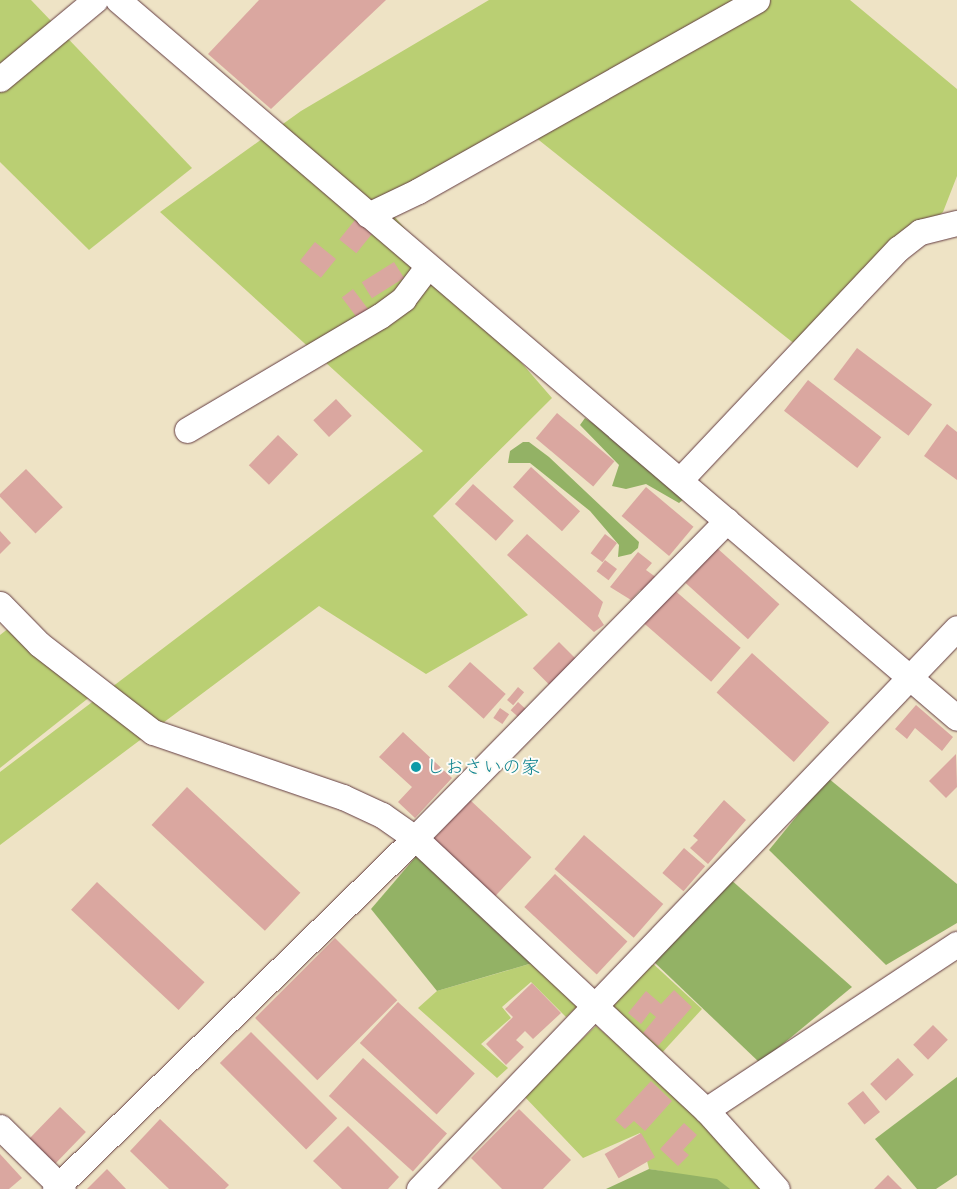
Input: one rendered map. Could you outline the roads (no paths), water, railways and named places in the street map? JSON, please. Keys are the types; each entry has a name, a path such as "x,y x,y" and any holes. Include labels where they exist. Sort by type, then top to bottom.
{"street":[{"path":"0,79 95,0"},
{"path":"118,0 957,718"},
{"path":"368,215 418,191 757,0"},
{"path":"680,480 898,249 920,232 957,223"},
{"path":"187,430 380,316 403,299 428,266"},
{"path":"0,1127 59,1187 415,838 727,521"},
{"path":"0,604 39,644 153,732 343,797 382,815 415,838 706,1110 777,1189"},
{"path":"419,1189 911,679 957,628"},
{"path":"706,1110 957,944"}],"place":[{"name":"しおさいの家","path":"416,767"}]}
